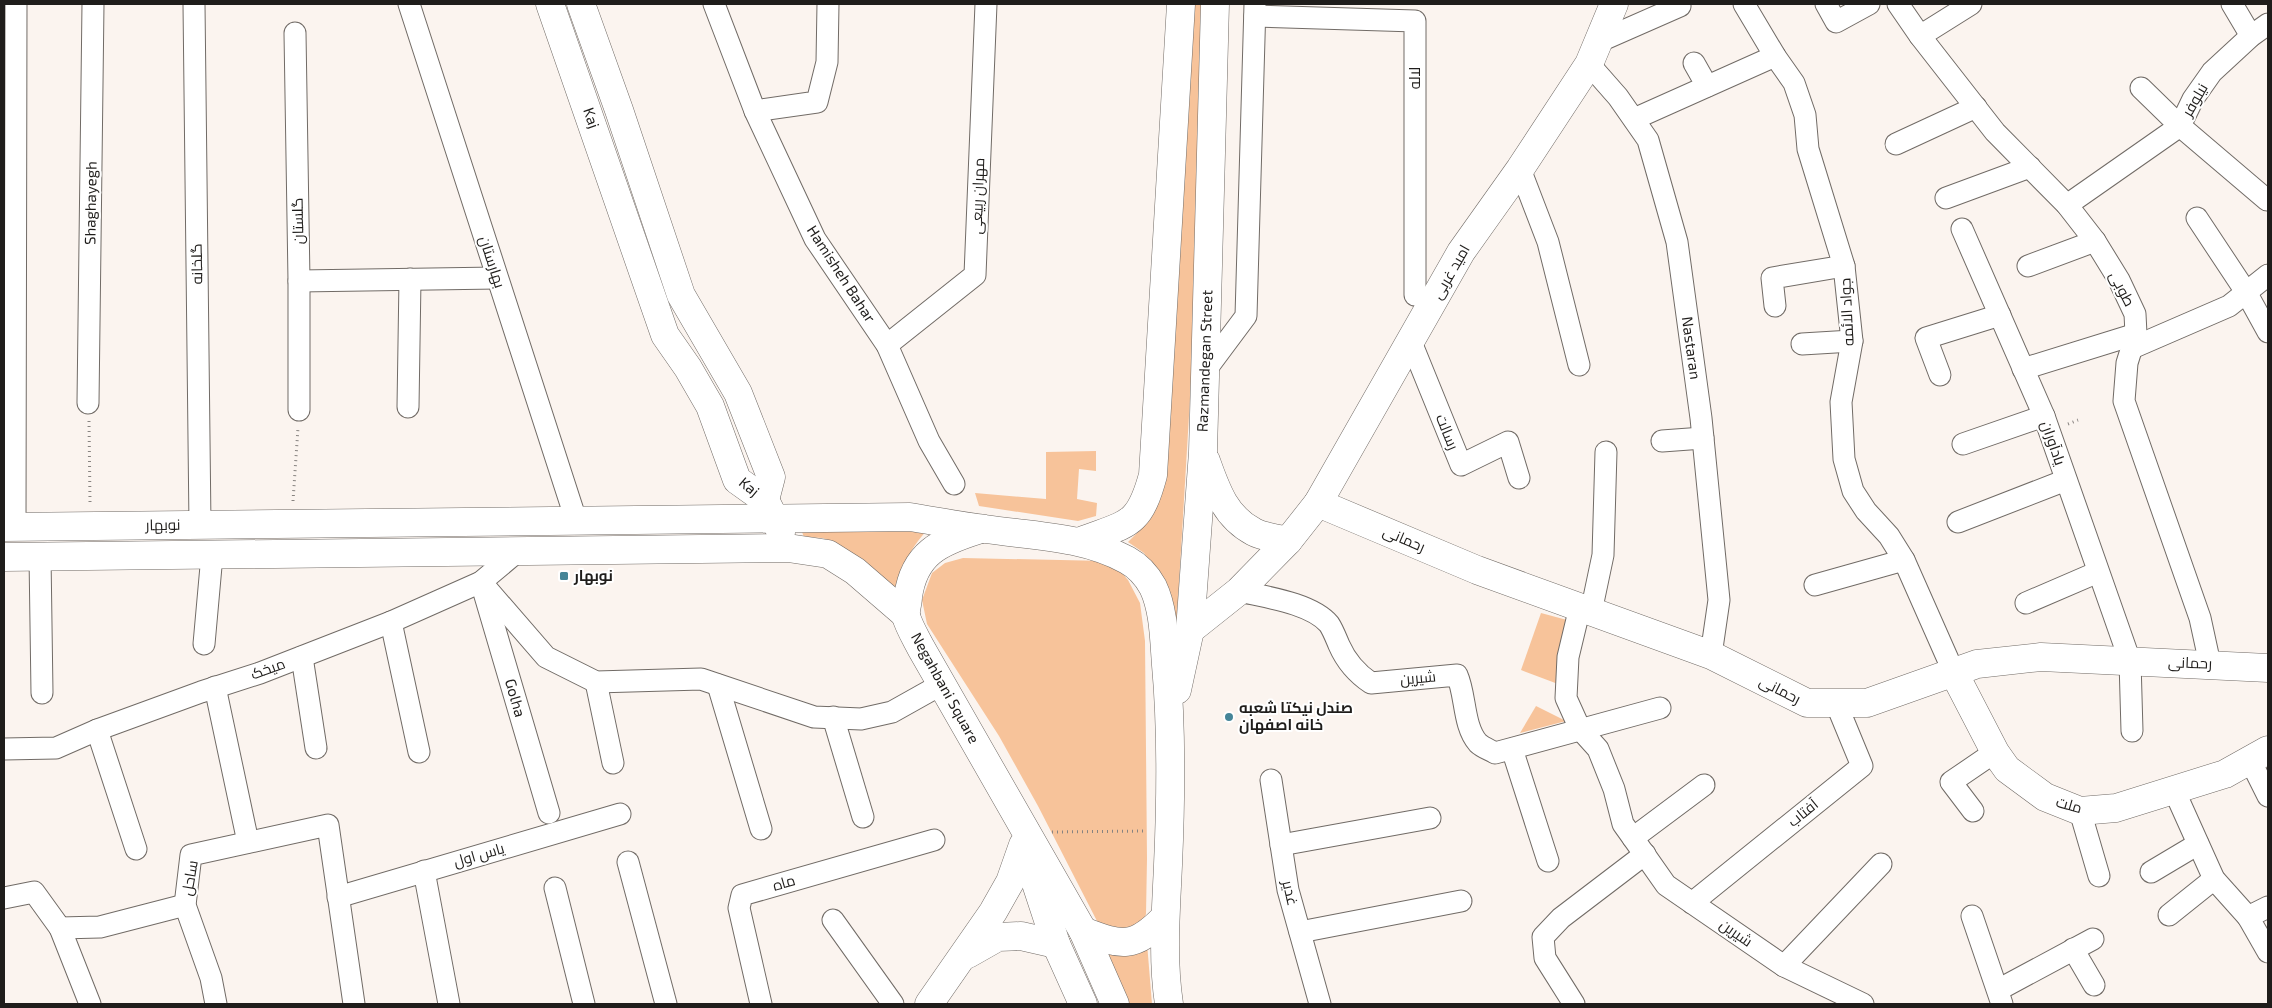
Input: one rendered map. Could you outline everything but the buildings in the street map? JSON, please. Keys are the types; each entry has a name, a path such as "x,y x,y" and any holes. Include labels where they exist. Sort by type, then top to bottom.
{"main road":[{"name":"Kaj","path":"550,4 595,129 651,300 665,336 688,368 710,406 737,480 770,509"},
{"name":"Kaj","path":"581,4 622,118 680,296 738,393 771,477 770,509"},
{"path":"1082,541 1135,519 1146,500 1153,475 1181,4"},
{"name":"Razmandegan Street","path":"1171,716 1190,630 1203,452 1215,4"},
{"name":"امید غربی","path":"1190,630 1239,591 1288,541 1318,503 1461,252 1520,169 1594,53 1614,4"},
{"path":"595,129 622,118"},
{"path":"1203,452 1216,488 1228,512 1254,532 1288,541"},
{"name":"رحمانی","path":"1318,503 1477,570 1711,655 1807,703 1867,703 1977,664 2041,657 2268,668"},
{"name":"نوبهار","path":"9,527 576,520 770,509 910,516 982,529"},
{"path":"770,509 788,548"},
{"name":"Negahbani Square","path":"1115,1004 1083,931 1023,831 921,648 906,615 909,591 916,568 929,554 946,541 982,529 1082,541 1129,561 1142,571 1153,588 1160,616 1171,716 1169,831 1164,918 1169,1003"},
{"name":"نوبهار","path":"4,557 788,548 828,554 855,571 906,615"},
{"name":"ملت","path":"1954,673 1995,752 2007,769 2045,797 2080,812 2116,808 2225,774 2259,755"},
{"path":"1023,831 1056,944 1083,1004"},
{"path":"929,1004 964,956 1010,882 1023,831"},
{"path":"1083,931 1110,942 1131,942 1148,934 1164,918"},
{"path":"964,956 998,936 1021,936 1056,944"}],"street":[{"path":"9,527 16,4"},
{"name":"Shaghayegh","path":"88,403 93,4"},
{"name":"گلخانه","path":"194,4 200,525"},
{"name":"بهارستان","path":"409,4 576,520"},
{"name":"Hamisheh Bahar","path":"714,4 755,111 815,239 887,345 928,442 954,484"},
{"path":"755,111 818,102 827,62 828,4"},
{"name":"مهران ربیعی","path":"887,345 975,275 986,4"},
{"name":"جواد الائمه","path":"1744,4 1775,56 1794,83 1805,115 1808,149 1844,266 1852,341 1842,402 1844,458 1853,491 1866,511 1890,536 1904,560 1954,673"},
{"path":"1826,4 1836,22 1869,4"},
{"name":"طوبی","path":"1898,4 1920,36 1996,132 2067,205 2095,241 2119,280 2135,314 2134,341 2127,363 2124,401 2200,618 2210,664"},
{"path":"1920,36 1971,4"},
{"path":"2232,4 2251,36"},
{"path":"1594,53 1680,6"},
{"path":"1205,371 1246,316 1255,10"},
{"name":"لاله","path":"1255,10 1415,21 1415,295"},
{"name":"نیلوفر","path":"2067,205 2180,126 2193,99 2212,72 2251,36 2268,24"},
{"name":"گلستان","path":"295,33 299,410"},
{"name":"Nastaran","path":"1594,53 1648,140 1677,242 1703,438 1719,600 1711,655"},
{"path":"1634,119 1775,56"},
{"path":"1694,63 1707,86"},
{"path":"2141,88 2180,126 2267,200"},
{"path":"1896,144 1976,107"},
{"path":"1946,198 2030,167"},
{"path":"1520,169 1548,242 1579,365"},
{"path":"2198,218 2246,292 2268,332"},
{"name":"یادآوران","path":"1962,230 2044,416 2130,661 2132,730"},
{"path":"2028,266 2095,241"},
{"path":"1775,306 1772,278 1844,266"},
{"path":"2023,369 2134,341 2229,306 2268,276"},
{"path":"299,281 498,278"},
{"path":"408,407 410,279"},
{"path":"1940,375 1926,338 2000,315"},
{"path":"1802,344 1852,341"},
{"name":"رسالت","path":"1411,342 1461,465 1508,442 1519,478"},
{"path":"1964,444 2044,416"},
{"path":"1662,441 1703,438"},
{"name":"شیرین","path":"1606,452 1603,555 1568,657 1566,698 1580,728 1598,749 1614,788 1623,824 1666,885 1784,966 1863,1004"},
{"path":"1958,522 2066,480"},
{"name":"میخک","path":"4,749 56,748 97,730 302,657 392,622 481,582 518,551"},
{"path":"204,644 212,554"},
{"path":"40,556 42,693"},
{"path":"1815,586 1904,560"},
{"path":"2026,603 2098,572"},
{"path":"481,582 546,657 596,682 701,679 814,717 861,719 892,712 942,684"},
{"name":"Golha","path":"481,582 549,813"},
{"name":"شیرین","path":"1239,591 1287,602 1317,613 1330,625 1343,654 1356,673 1370,683 1457,675 1462,688 1470,728 1478,743 1495,753 1580,728"},
{"path":"392,622 419,752"},
{"path":"302,657 316,748"},
{"path":"596,682 613,763"},
{"path":"718,685 762,829"},
{"path":"215,687 248,842"},
{"name":"آفتاب","path":"1692,903 1862,766 1836,703"},
{"path":"1580,728 1660,708"},
{"path":"833,717 863,817"},
{"path":"97,730 136,849"},
{"path":"1512,749 1548,861"},
{"path":"1974,811 1951,782 1995,752"},
{"path":"2259,755 2268,796"},
{"name":"غدیر","path":"1271,780 1288,890 1320,1004"},
{"path":"1574,1004 1545,958 1543,937 1704,785"},
{"path":"2174,790 2214,879 2248,917 2268,952"},
{"path":"2080,812 2099,876"},
{"name":"یاس اول","path":"338,897 620,814"},
{"path":"1281,845 1430,818"},
{"name":"ساحل","path":"216,1004 211,978 185,905 191,855 328,825 338,897"},
{"name":"ماه","path":"762,1004 739,908 742,895 934,840"},
{"path":"2151,872 2198,844"},
{"path":"628,862 666,1004"},
{"path":"1784,966 1881,864"},
{"path":"424,871 449,1004"},
{"path":"2169,915 2214,879"},
{"path":"555,888 584,1004"},
{"path":"4,898 34,892 60,928 90,1004"},
{"path":"338,897 354,1004"},
{"path":"1300,932 1461,902"},
{"path":"60,928 100,927 185,905"},
{"path":"2248,917 2268,906"},
{"path":"1972,916 2000,997 2073,949 2093,939"},
{"path":"833,920 893,1004"},
{"path":"2073,949 2094,985"}],"path":[{"path":"88,403 90,526"},
{"path":"292,524 299,410"},
{"path":"1023,831 1169,831"}],"shaded area":[{"path":"1192,4 1205,4 1192,365 1175,651 1156,573 1144,553 1128,542 1144,526 1158,499"},
{"path":"1096,451 1096,471 1079,469 1077,499 1097,503 1096,516 1078,521 979,506 975,493 1046,499 1046,452"},
{"path":"800,527 929,528 915,545 906,562 898,602 845,549 823,538 804,537"},
{"path":"963,558 1105,561 1117,567 1128,580 1140,603 1145,641 1147,859 1146,914 1140,929 1125,933 1098,923 1038,806 999,736 927,624 922,600 932,573 945,563"},
{"path":"1541,613 1567,620 1558,684 1521,670"},
{"path":"1536,706 1566,721 1520,733"},
{"path":"1147,943 1152,1004 1129,1004 1106,953"}],"place":[{"name":"نوبهار","path":"564,576"},
{"name":"صندل نیکتا شعبه خانه اصفهان","path":"1229,717"}]}
